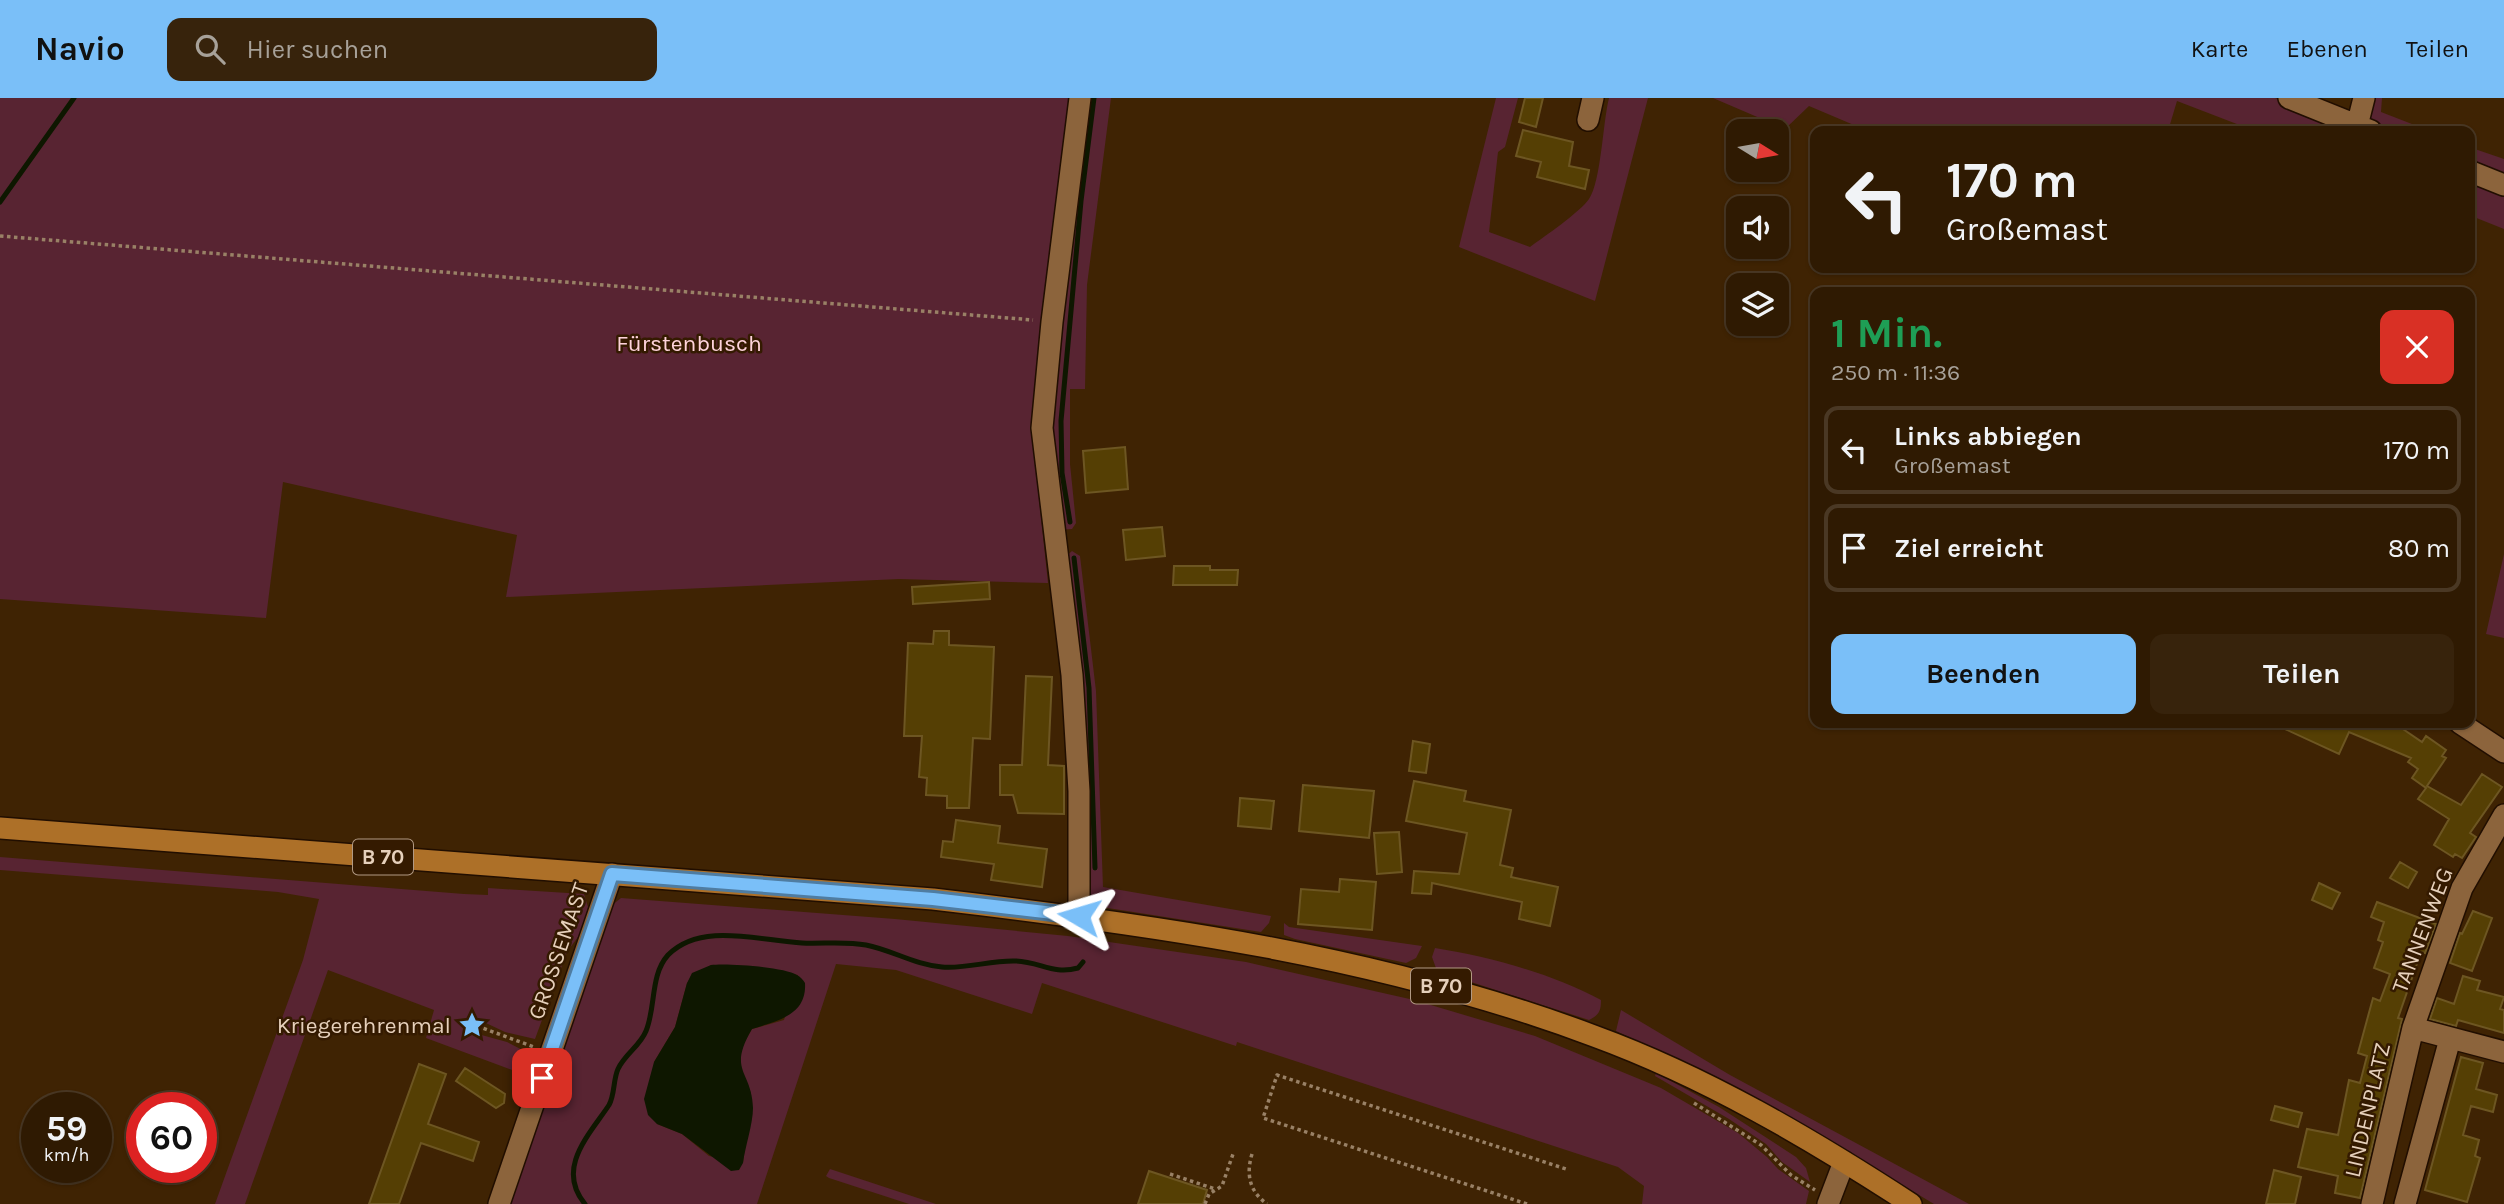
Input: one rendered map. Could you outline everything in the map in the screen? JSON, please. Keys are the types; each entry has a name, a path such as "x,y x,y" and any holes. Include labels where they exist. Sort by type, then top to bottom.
{"main road":[{"name":"B 70","path":"0,828 933,899 1079,916 1293,951 1399,974 1496,1002 1595,1036 1662,1064 1782,1125 1911,1204"}],"street":[{"path":"1079,916 1079,791 1072,675 1042,428 1052,322 1080,98"},
{"path":"1588,120 1593,98"},
{"path":"2289,98 2359,126"},
{"path":"2364,98 2364,126"},
{"path":"2475,173 2504,185"},
{"path":"2468,728 2504,752"},
{"name":"TANNENWEG","path":"2413,1028 2462,888 2504,815"},
{"name":"GROSSEMAST","path":"499,1204 612,874"},
{"path":"2413,1028 2504,1052"},
{"name":"LINDENPLATZ","path":"2372,1204 2413,1028"},
{"path":"2405,1204 2450,1039"},
{"path":"1828,1204 1844,1162"}],"path":[{"path":"0,236 1052,322"},
{"path":"477,1026 551,1053"},
{"path":"1527,1204 1263,1118 1277,1075 1569,1170"},
{"path":"1692,1102 1760,1145 1784,1169 1810,1186"},
{"path":"1205,1204 1209,1194 1223,1186 1233,1154"},
{"path":"1252,1154 1248,1172 1251,1185 1267,1204"},
{"path":"1170,1174 1216,1189"}],"green space":[{"name":"Fürstenbusch","path":"0,98 1072,98 1041,332 1032,433 1048,583 899,579 506,597 517,535 283,482 266,618 0,599"},
{"path":"1085,98 1111,98 1087,285 1085,389 1070,389 1070,464 1076,523 1072,529 1058,530 1050,379"},
{"path":"1496,98 1518,98 1505,147 1498,152 1489,232 1530,247 1589,199 1599,166 1609,98 1648,98 1595,301 1459,247"},
{"path":"1713,98 2275,98 2340,126 2242,126 2177,101 2170,126 1856,126 1809,106 1789,125 1789,119 1762,119"},
{"path":"2369,98 2382,98 2381,112 2417,126 2377,126 2371,123 2368,116"},
{"path":"2475,149 2504,159 2504,180 2475,168"},
{"path":"2475,181 2504,193 2504,229 2475,217"},
{"path":"1072,551 1080,556 1096,691 1103,887 1271,916 1261,932 1095,906 1085,886 1063,559"},
{"path":"2504,554 2504,638 2486,634"},
{"path":"0,857 464,894 488,895 488,888 584,894 588,907 583,930 567,952 535,1039 505,1032 471,1016 467,1031 507,1042 530,1054 523,1074 426,1038 434,1010 328,970 245,1204 215,1204 303,960 319,899 278,892 0,870"},
{"path":"621,898 895,919 1068,936 1246,962 1414,1000 1535,1036 1661,1088 1738,1133 1778,1169 1809,1191 1806,1204 1642,1204 1644,1186 1618,1167 1237,1042 1236,1046 1042,983 1032,1014 896,970 836,964 757,1204 503,1204 611,906","holes":["711,965 735,965 798,975 784,1020 752,1029 741,1048 741,1070 751,1093 743,1163 709,1156 682,1134 657,1124 654,1062 675,1027 687,983"]},
{"path":"1284,923 1289,927 1422,946 1416,958 1406,963 1295,939 1284,935"},
{"path":"1435,948 1499,961 1541,974 1601,1000 1600,1010 1589,1020 1437,971 1432,957"},
{"path":"1621,1010 1730,1075 1969,1204 1934,1204 1778,1110 1708,1073 1616,1031"},
{"path":"1656,1073 1719,1107 1796,1157 1806,1168 1810,1182 1782,1162 1766,1144 1655,1076"},
{"path":"830,1169 936,1204 909,1204 829,1178 826,1176"}],"shaded area":[{"path":"711,965 742,965 780,970 797,975 805,983 801,1003 795,1010 780,1020 752,1029 745,1043 741,1063 752,1095 753,1114 743,1163 739,1170 731,1171 682,1134 657,1124 648,1115 644,1099 654,1062 675,1027 692,973"}],"building":[{"path":"1525,98 1543,98 1536,127 1519,122"},
{"path":"1523,130 1573,142 1569,166 1589,170 1585,189 1537,177 1541,162 1516,156"},
{"path":"1125,447 1128,489 1086,493 1083,451"},
{"path":"1162,527 1165,556 1126,560 1123,530"},
{"path":"1174,566 1210,566 1210,570 1238,570 1237,585 1173,585"},
{"path":"989,582 990,599 913,604 912,587"},
{"path":"934,631 949,631 949,645 994,647 990,739 973,738 969,808 947,808 947,796 926,795 927,778 919,777 922,736 904,736 908,643 933,644"},
{"path":"1026,676 1052,677 1048,765 1064,766 1064,814 1018,813 1013,795 1000,795 1000,765 1022,765"},
{"path":"2283,728 2401,728 2422,742 2426,736 2446,750 2442,756 2446,758 2427,786 2461,805 2482,774 2502,787 2470,833 2476,837 2462,858 2455,854 2453,857 2434,845 2449,819 2418,799 2426,788 2412,778 2418,769 2408,762 2411,758 2349,732 2339,754"},
{"path":"1413,741 1430,744 1426,773 1409,771"},
{"path":"1414,781 1466,791 1464,801 1511,810 1500,865 1513,868 1511,877 1558,887 1550,926 1519,919 1522,902 1432,883 1431,894 1412,893 1414,871 1459,874 1467,833 1406,821"},
{"path":"1303,785 1374,791 1369,838 1299,831"},
{"path":"1240,798 1274,801 1271,829 1238,826"},
{"path":"956,820 1000,826 998,843 1047,849 1042,887 991,880 994,864 941,857 943,841 953,842"},
{"path":"1399,832 1402,872 1377,874 1374,833"},
{"path":"2400,862 2417,872 2408,888 2390,878"},
{"path":"1340,879 1376,882 1372,930 1298,924 1301,889 1339,892"},
{"path":"2319,883 2340,893 2332,909 2312,900"},
{"path":"2377,902 2436,924 2425,953 2421,952 2398,1018 2402,1019 2360,1198 2335,1193 2338,1176 2298,1167 2307,1129 2338,1135 2349,1080 2360,1083 2367,1056 2358,1053 2373,998 2380,1001 2390,974 2374,968 2383,942 2378,940 2384,922 2371,917"},
{"path":"2473,911 2492,918 2472,971 2450,963 2460,933 2462,934"},
{"path":"2463,976 2480,981 2477,990 2504,997 2500,1009 2504,1010 2504,1033 2458,1020 2456,1026 2430,1019 2437,998 2454,1004"},
{"path":"2461,1057 2483,1063 2476,1089 2497,1095 2493,1112 2471,1106 2463,1135 2479,1140 2475,1156 2480,1158 2467,1202 2425,1190"},
{"path":"419,1064 446,1074 428,1124 479,1142 473,1161 421,1143 399,1204 369,1204"},
{"path":"465,1068 505,1094 504,1103 496,1108 456,1081"},
{"path":"2275,1106 2302,1113 2298,1127 2271,1120"},
{"path":"2274,1170 2301,1177 2295,1204 2266,1204"},
{"path":"1149,1171 1207,1190 1203,1204 1138,1204"}],"waterway":[{"path":"0,202 74,98"},
{"path":"1070,522 1062,473 1061,421 1081,201 1094,98"},
{"path":"1074,558 1089,688 1095,868"},
{"path":"585,1204 573,1177 574,1165 585,1140 609,1105 616,1073 646,1031 662,963 682,945 697,938 732,936 802,943 858,944 942,967 1016,961 1069,970 1078,968 1083,962"}],"place":[{"name":"Kriegerehrenmal","path":"472,1025"}],"route":[{"path":"542,1078 612,874 933,899 1079,916"}]}
